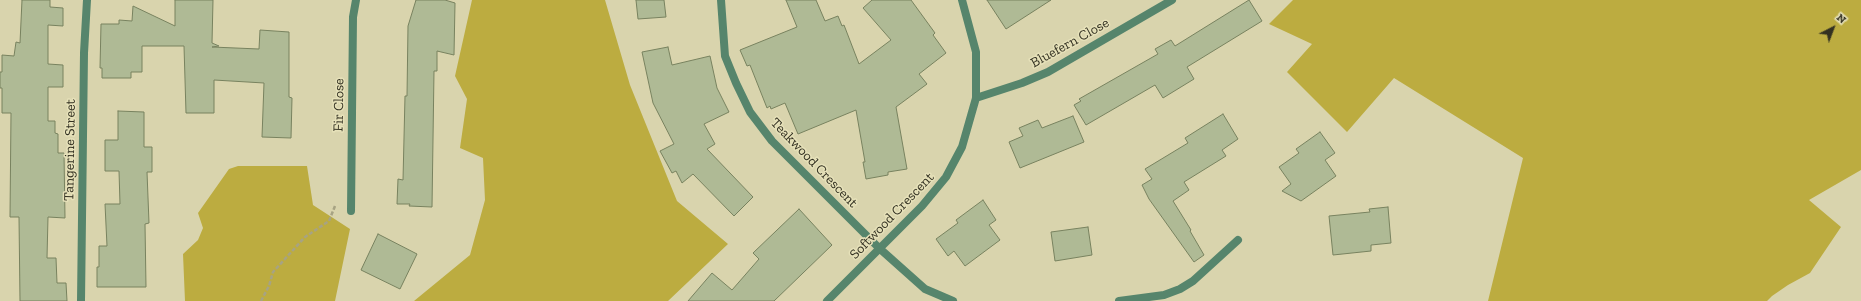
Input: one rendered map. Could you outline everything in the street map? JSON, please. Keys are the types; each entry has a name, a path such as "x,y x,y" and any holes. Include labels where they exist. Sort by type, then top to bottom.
{"street":[{"name":"Tangerine Street","path":"81,301 84,54 87,0"},
{"name":"Fir Close","path":"351,211 353,17 356,0"},
{"name":"Teakwood Crescent","path":"721,0 725,56 750,112 772,141 879,248 925,289 953,301"},
{"name":"Softwood Crescent","path":"827,301 922,206 946,177 962,147 976,98 976,52 962,0"},
{"name":"Bluefern Close","path":"976,98 1022,83 1048,72 1172,0"},
{"path":"1120,301 1164,295 1180,288 1193,281 1238,240"}],"path":[{"path":"261,301 269,286 273,272 305,237 329,221 334,207 351,192"}],"shaded area":[{"path":"472,0 605,0 630,85 677,201 728,244 668,301 414,301 470,255 485,200 483,158 460,148 467,99 455,76"},
{"path":"1293,0 1861,0 1861,170 1809,200 1841,227 1810,273 1788,285 1767,301 1488,301 1523,158 1394,78 1347,132 1287,72 1312,44 1269,24"},
{"path":"238,166 307,166 313,205 350,229 335,301 185,301 183,254 198,240 203,228 198,213 229,169"}],"building":[{"path":"22,0 50,0 50,7 63,8 63,26 48,25 48,64 63,65 63,87 48,87 48,121 55,121 55,133 58,134 58,153 64,153 65,218 48,217 47,258 56,258 57,283 66,283 67,301 20,301 19,217 10,217 11,113 2,113 2,88 0,88 0,72 2,72 2,55 14,56 16,42 20,43"},
{"path":"175,0 213,0 212,43 219,46 212,47 259,49 260,30 289,32 289,97 292,98 291,138 262,137 264,83 214,80 214,113 186,113 184,46 142,46 142,72 131,72 131,78 102,78 102,68 100,68 101,24 119,24 119,20 132,21 133,6 175,26"},
{"path":"416,0 445,0 455,3 454,55 437,51 437,71 434,71 432,207 397,204 398,179 403,180 405,96 407,96 408,26"},
{"path":"636,0 664,0 666,17 638,19"},
{"path":"786,0 816,0 825,21 838,16 842,26 844,25 859,64 891,40 863,8 872,0 911,0 935,33 933,35 946,53 919,74 927,84 896,107 907,169 888,172 888,175 866,179 863,162 865,162 856,110 798,134 785,103 771,109 770,106 767,108 750,65 747,66 740,50 797,27"},
{"path":"987,0 1051,0 1006,29"},
{"path":"1249,0 1262,21 1187,67 1194,79 1163,98 1155,85 1086,125 1074,105 1081,101 1079,99 1158,54 1155,49 1171,40 1175,46"},
{"path":"668,47 672,65 710,56 717,88 729,112 704,124 715,144 707,149 753,197 734,216 693,174 682,183 676,171 672,173 660,151 674,144 653,103 642,52"},
{"path":"118,111 144,112 144,147 152,147 152,172 147,172 149,223 145,224 146,287 97,287 99,246 107,246 105,204 120,204 119,171 105,171 105,140 118,140"},
{"path":"1223,114 1238,139 1222,150 1226,156 1184,182 1189,190 1173,201 1204,255 1194,262 1149,199 1142,185 1152,179 1145,169 1188,143 1185,138"},
{"path":"1073,116 1084,142 1020,168 1009,142 1023,136 1019,128 1038,120 1042,128"},
{"path":"1320,132 1335,153 1325,160 1336,176 1301,201 1282,191 1291,184 1279,167 1299,153 1296,149"},
{"path":"983,200 996,220 989,225 1000,240 965,266 954,251 948,256 936,239 958,223 956,220"},
{"path":"1388,207 1391,243 1371,245 1371,251 1333,255 1329,216 1370,212 1369,209"},
{"path":"799,209 832,245 774,301 688,301 712,273 732,290 759,259 753,253"},
{"path":"1088,227 1092,255 1055,261 1051,232"},
{"path":"378,234 417,254 400,289 361,270"}]}
